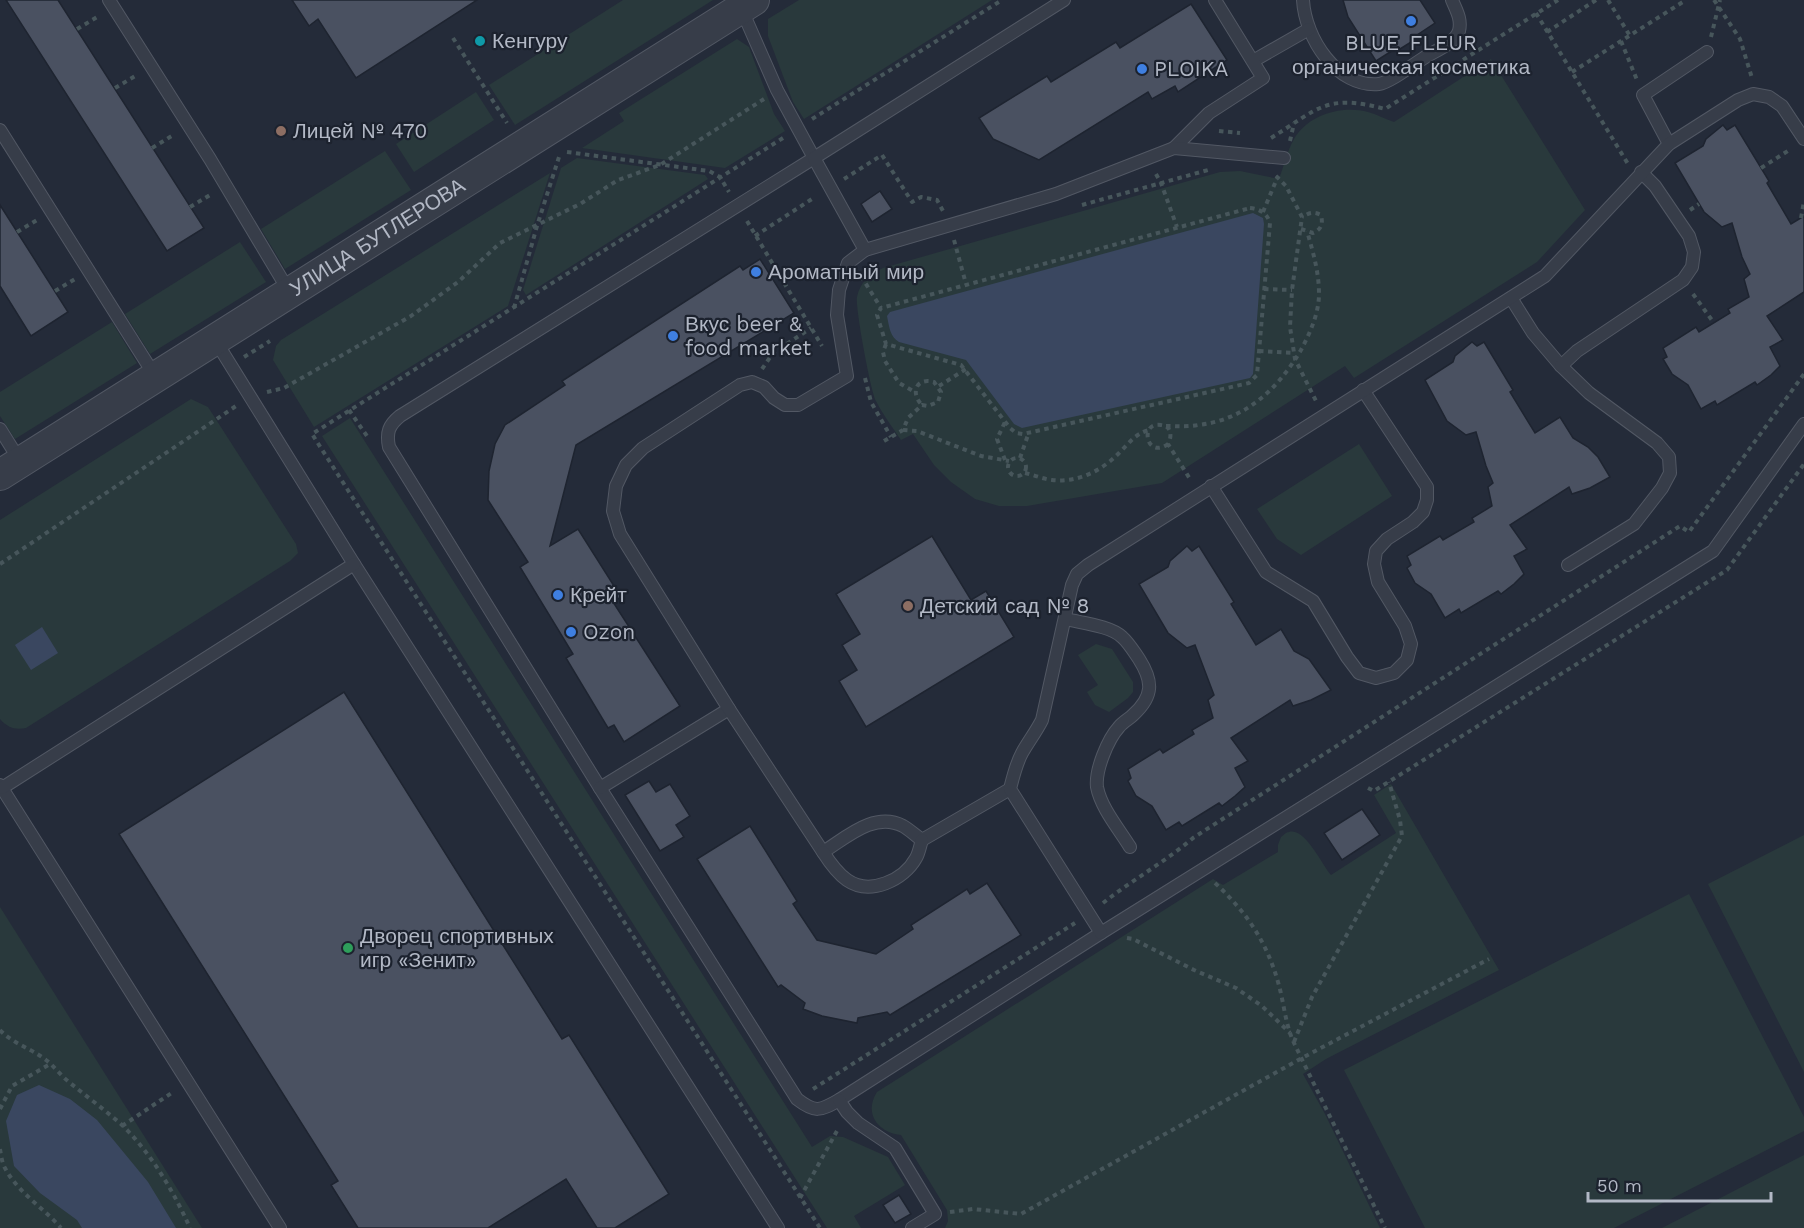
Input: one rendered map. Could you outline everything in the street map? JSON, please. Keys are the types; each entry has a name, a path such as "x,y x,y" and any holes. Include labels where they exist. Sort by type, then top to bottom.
{"street":[{"name":"УЛИЦА БУТЛЕРОВА","path":"10,468 747,4"}],"lane":[{"path":"1064,0 400,416 391,424 387,434 389,447 600,788 797,1099 809,1108 824,1109 839,1100 1101,933 1713,551 1804,424"},
{"path":"1215,0 1263,78 1209,113 1174,148 1056,194 865,250 848,263 839,290 837,315 847,376 798,405 785,405 774,398 764,387 752,382 740,385 643,448 626,465 616,486 613,511 620,534 729,709 833,868 849,882 866,888 884,885 906,871 916,859 922,840 1010,789 1022,752 1034,736 1041,720 1072,585 1077,574 1211,486 1545,276 1669,144 1738,100 1753,94 1769,97 1782,106 1800,143"},
{"path":"1304,0 1309,29 1328,60 1343,73 1361,83 1382,84 1450,42 1458,33 1460,20 1452,0"},
{"path":"112,4 290,293"},
{"path":"747,4 777,90 796,129 865,250"},
{"path":"1253,61 1309,29"},
{"path":"1669,144 1643,95 1707,52"},
{"path":"0,130 156,377"},
{"path":"1174,148 1284,158"},
{"path":"1561,366 1577,351 1683,280 1692,267 1694,252 1689,236 1655,186 1641,172"},
{"path":"1511,298 1533,333 1561,366 1589,393 1657,443 1669,457 1670,473 1662,488 1634,524 1568,565"},
{"path":"215,340 354,564 778,1228"},
{"path":"1211,486 1266,572 1313,601 1359,673 1376,678 1394,673 1407,660 1411,644 1405,626 1378,582 1374,564 1376,551 1387,539 1413,522 1422,512 1427,500 1427,487 1363,390"},
{"path":"0,429 10,468"},
{"path":"280,1228 1,787 354,564"},
{"path":"1066,619 1121,635 1148,674 1150,688 1145,703 1119,727 1108,745 1100,765 1097,786 1106,808 1130,847"},
{"path":"600,788 729,709"},
{"path":"1010,789 1101,933"},
{"path":"823,852 869,824 886,821 903,826 922,840"},
{"path":"839,1100 858,1123 895,1148 935,1214 912,1228"}],"path":[{"path":"820,1228 312,434 1002,0"},
{"path":"1547,32 1596,0"},
{"path":"1608,0 1630,36"},
{"path":"1572,72 1686,0"},
{"path":"1714,0 1719,2 1740,39 1750,71 1753,94"},
{"path":"1707,52 1719,2"},
{"path":"77,29 112,4"},
{"path":"1536,13 1630,168 1641,172"},
{"path":"453,38 509,128"},
{"path":"1621,41 1643,95"},
{"path":"114,88 152,67"},
{"path":"0,564 249,397 284,388 411,316 458,282 500,243 580,204 618,180 660,165 777,90"},
{"path":"152,148 189,126"},
{"path":"1761,168 1800,143"},
{"path":"567,153 709,171 720,177 832,362 847,376 864,372 871,402 891,437"},
{"path":"756,236 882,155 912,202 921,197 937,200 949,225 966,284"},
{"path":"514,308 537,226 560,157"},
{"path":"1146,159 1161,183 1177,228"},
{"path":"1081,206 1211,170"},
{"path":"1270,172 1286,186 1302,218 1292,290 1290,327 1295,359 1324,415"},
{"path":"190,207 225,186"},
{"path":"1800,218 1804,201"},
{"path":"886,344 955,362 966,369 1005,422 1016,433 1249,383 1257,375 1270,223 1268,217 1263,212 1250,208 881,308 877,315 886,344 883,352 885,362 899,383 915,392"},
{"path":"1301,229 1313,233 1320,230 1323,223 1321,215 1315,212 1308,213 1302,218"},
{"path":"1166,426 1171,439 1168,444 1163,448 1152,446 1147,435 1154,425 1198,425 1215,422 1252,405 1278,383 1309,334 1319,296 1318,273 1307,231"},
{"path":"954,242 966,239"},
{"path":"848,263 862,277 881,308"},
{"path":"856,287 870,269"},
{"path":"1683,280 1714,323"},
{"path":"1264,289 1292,290"},
{"path":"752,382 773,353 811,328"},
{"path":"231,366 270,341"},
{"path":"1259,351 1294,352"},
{"path":"939,387 966,369"},
{"path":"797,1099 1089,914 1203,832 1680,526 1689,532 1804,374"},
{"path":"903,430 908,418 922,405 933,405 938,402 939,387 934,382 928,380 918,386 915,392 922,405"},
{"path":"349,410 375,448 389,447"},
{"path":"884,441 903,430 917,431 981,456 1007,461 1020,458 1027,467 1025,473 1020,476 1014,476 1009,472 1007,461 997,439 1005,422"},
{"path":"1025,473 1053,480 1071,479 1090,474 1107,465 1139,433 1149,430"},
{"path":"1020,458 1029,432"},
{"path":"1168,444 1199,494"},
{"path":"1294,1042 1312,997 1402,836 1400,820 1389,782"},
{"path":"1201,871 1233,900 1254,925 1270,956 1290,1034 1385,1228"},
{"path":"1101,933 1133,939 1236,988 1262,1006 1290,1034"},
{"path":"935,1214 973,1209 1021,1214 1302,1058 1489,959"},
{"path":"0,1030 14,1042 50,1064 122,1126 141,1147 163,1178 177,1200 190,1228"},
{"path":"0,1109 12,1086 50,1064"},
{"path":"122,1126 189,1082"},
{"path":"800,1198 847,1112"},
{"path":"0,1149 4,1167 22,1192 50,1215 61,1228"}],"shaded area":[{"path":"623,0 713,0 515,125 489,85"},
{"path":"799,0 992,0 804,119 793,102 768,36 768,19"},
{"path":"737,39 749,47 774,114 785,131 725,168 582,148 624,121 619,113"},
{"path":"1491,59 1585,210 1537,262 1354,378 1345,366 1162,483 1027,506 999,506 975,499 951,482 934,465 913,434 901,440 876,401 867,367 857,297 863,283 878,270 1220,172 1240,171 1279,179 1294,139 1316,118 1336,111 1358,110 1394,122"},
{"path":"476,92 494,120 414,172 396,144"},
{"path":"385,151 411,190 285,269 261,229"},
{"path":"577,158 705,175 708,179 526,295 523,290 561,168"},
{"path":"550,173 508,306 314,427 273,360 276,346 281,340"},
{"path":"240,242 266,282 150,354 125,314"},
{"path":"112,322 137,363 15,439 0,416 0,392"},
{"path":"191,399 208,407 296,544 298,553 290,561 26,728 9,726 0,719 0,520"},
{"path":"350,418 812,1147 830,1136 843,1137 888,1157 905,1185 854,1216 861,1228 827,1228 322,436"},
{"path":"1359,444 1392,496 1301,555 1277,539 1257,509"},
{"path":"1096,644 1112,649 1133,682 1133,692 1109,712 1095,705 1087,692 1098,685 1078,655"},
{"path":"1391,784 1499,970 1326,1059 1303,1074 1380,1228 945,1228 948,1221 947,1210 901,1135 886,1131 873,1115 873,1100 877,1092 1213,879 1223,885 1278,852 1281,837 1287,832 1301,835 1331,875 1396,833 1374,795"},
{"path":"1804,835 1804,1072 1708,884"},
{"path":"1689,894 1804,1117 1804,1131 1614,1228 1425,1228 1344,1070"},
{"path":"0,907 202,1228 0,1228"},
{"path":"1804,1155 1804,1228 1662,1228"}],"water":[{"path":"1253,213 1263,218 1264,224 1253,374 1250,378 1022,428 1014,424 966,360 899,342 890,331 887,316 890,312"},
{"path":"42,627 58,653 31,670 15,645"},
{"path":"39,1085 70,1099 97,1120 148,1182 176,1228 82,1228 77,1220 40,1193 14,1166 6,1121 17,1095"}],"building":[{"path":"6,0 58,0 204,228 167,251"},
{"path":"292,0 477,0 356,78 318,19 309,26"},
{"path":"1343,0 1420,0 1435,23 1414,37 1416,39 1376,61 1348,17"},
{"path":"1191,4 1227,60 1178,92 1175,86 1152,99 1148,92 1039,160 993,139 979,118 1047,76 1051,82 1116,42 1120,48"},
{"path":"1723,125 1727,130 1735,125 1769,181 1767,183 1791,224 1804,216 1804,292 1767,316 1783,340 1770,347 1780,366 1757,385 1755,382 1717,405 1715,401 1701,409 1688,385 1672,374 1663,359 1667,357 1663,348 1696,327 1699,332 1730,313 1728,309 1749,297 1744,279 1750,274 1742,257 1732,223 1722,227 1704,212 1675,163 1703,146 1706,139"},
{"path":"880,191 892,209 872,222 861,204"},
{"path":"0,205 68,312 31,336 0,286"},
{"path":"760,259 794,313 576,445 550,546 578,529 621,597 613,602 680,706 624,742 614,725 608,728 566,658 573,654 520,567 528,562 488,500 489,471 495,444 505,425 565,385 562,381 740,266 743,270"},
{"path":"1472,342 1477,346 1484,342 1513,390 1510,392 1535,433 1560,417 1573,438 1588,447 1598,457 1610,477 1590,488 1572,494 1569,487 1510,525 1527,549 1514,556 1524,574 1501,594 1498,591 1461,613 1459,609 1445,618 1431,594 1415,583 1407,568 1411,565 1407,556 1440,536 1443,540 1474,522 1472,518 1492,506 1488,487 1493,483 1476,432 1466,435 1447,421 1425,380 1453,362 1455,356"},
{"path":"932,536 971,600 986,591 1014,637 866,727 839,681 857,670 842,645 860,634 836,594"},
{"path":"1187,546 1192,551 1199,546 1234,602 1231,604 1256,645 1281,629 1294,651 1309,659 1331,690 1293,706 1290,700 1231,738 1248,761 1235,768 1245,787 1222,806 1219,803 1182,826 1179,822 1166,830 1152,806 1136,796 1128,781 1131,778 1128,769 1160,749 1163,753 1194,734 1192,730 1213,718 1208,700 1214,695 1195,645 1187,648 1168,633 1139,584 1168,567 1170,561"},
{"name":"Дворец спортивных игр «Зенит»","path":"344,692 562,1039 569,1035 669,1194 615,1228 597,1228 566,1179 488,1228 358,1228 331,1185 338,1181 119,834"},
{"path":"649,781 656,792 670,784 690,816 676,825 684,837 660,851 625,795"},
{"path":"1362,809 1380,835 1342,860 1324,833"},
{"path":"750,826 797,901 793,904 817,940 876,954 913,929 911,925 967,889 970,894 987,883 1021,935 890,1015 887,1012 858,1018 857,1023 822,1016 803,1009 805,1003 781,985 778,987 697,859"},
{"path":"899,1195 911,1214 895,1223 883,1205"}],"place":[{"name":"BLUE_FLEUR органическая косметика","path":"1411,21"},
{"name":"Кенгуру","path":"480,41"},
{"name":"PLOIKA","path":"1142,69"},
{"name":"Лицей № 470","path":"281,131"},
{"name":"Ароматный мир","path":"756,272"},
{"name":"Вкус beer & food market","path":"673,336"},
{"name":"Крейт","path":"558,595"},
{"name":"Детский сад № 8","path":"908,606"},
{"name":"Ozon","path":"571,632"},
{"name":"Дворец спортивных игр «Зенит»","path":"348,948"}]}
